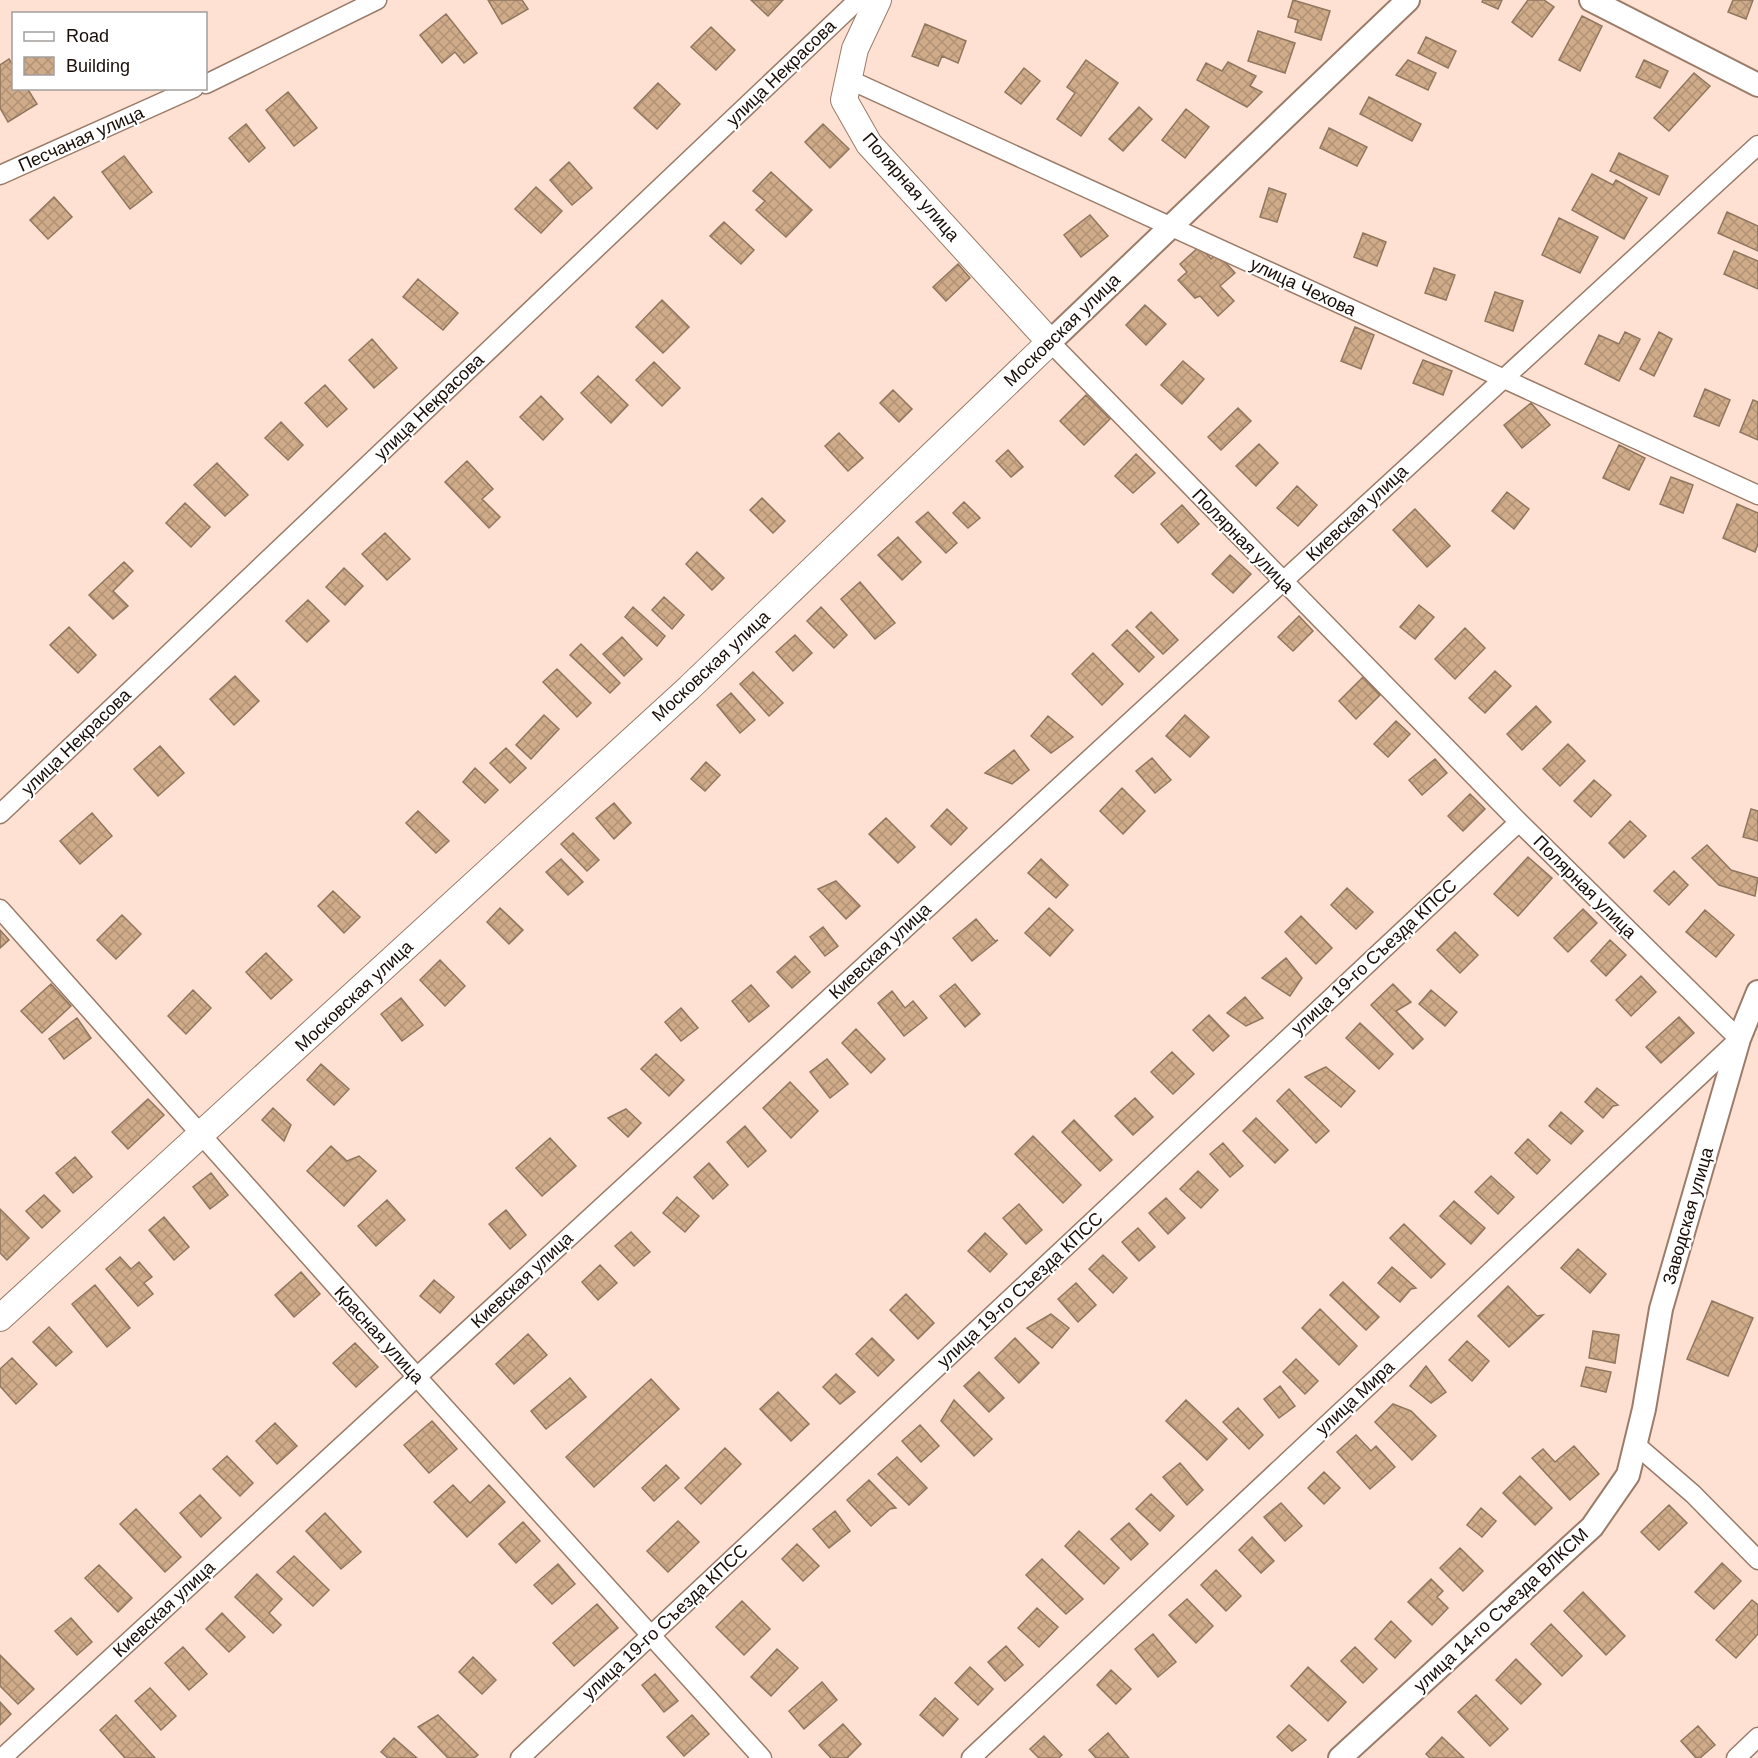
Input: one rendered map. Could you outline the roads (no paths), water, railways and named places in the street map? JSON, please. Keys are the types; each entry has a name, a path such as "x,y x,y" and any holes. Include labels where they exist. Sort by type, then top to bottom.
{"main road":[{"name":"Полярная улица","path":"878,0 855,49 844,100 869,144 1050,342"},
{"name":"Московская улица","path":"0,1318 689,688 1050,342"}],"street":[{"path":"207,84 377,0"},
{"name":"улица Некрасова","path":"0,814 858,0"},
{"name":"Московская улица","path":"1050,342 1408,0"},
{"path":"1591,0 1758,85"},
{"name":"улица Чехова","path":"848,79 1758,495"},
{"name":"Песчаная улица","path":"0,175 190,90"},
{"name":"Киевская улица","path":"2,1758 1758,145"},
{"name":"Полярная улица","path":"1050,342 1519,822 1739,1039"},
{"name":"улица 19-го Съезда КПСС","path":"520,1758 1519,822"},
{"name":"Красная улица","path":"0,909 417,1377 762,1758"},
{"name":"Заводская улица","path":"1635,1444 1661,1309 1739,1039 1758,992"},
{"name":"улица Мира","path":"971,1758 1739,1039"},
{"path":"1635,1444 1693,1494 1758,1560"},
{"name":"улица 14-го Съезда ВЛКСМ","path":"1340,1758 1592,1527 1628,1475 1635,1444"},
{"path":"1736,1758 1758,1737"}]}
